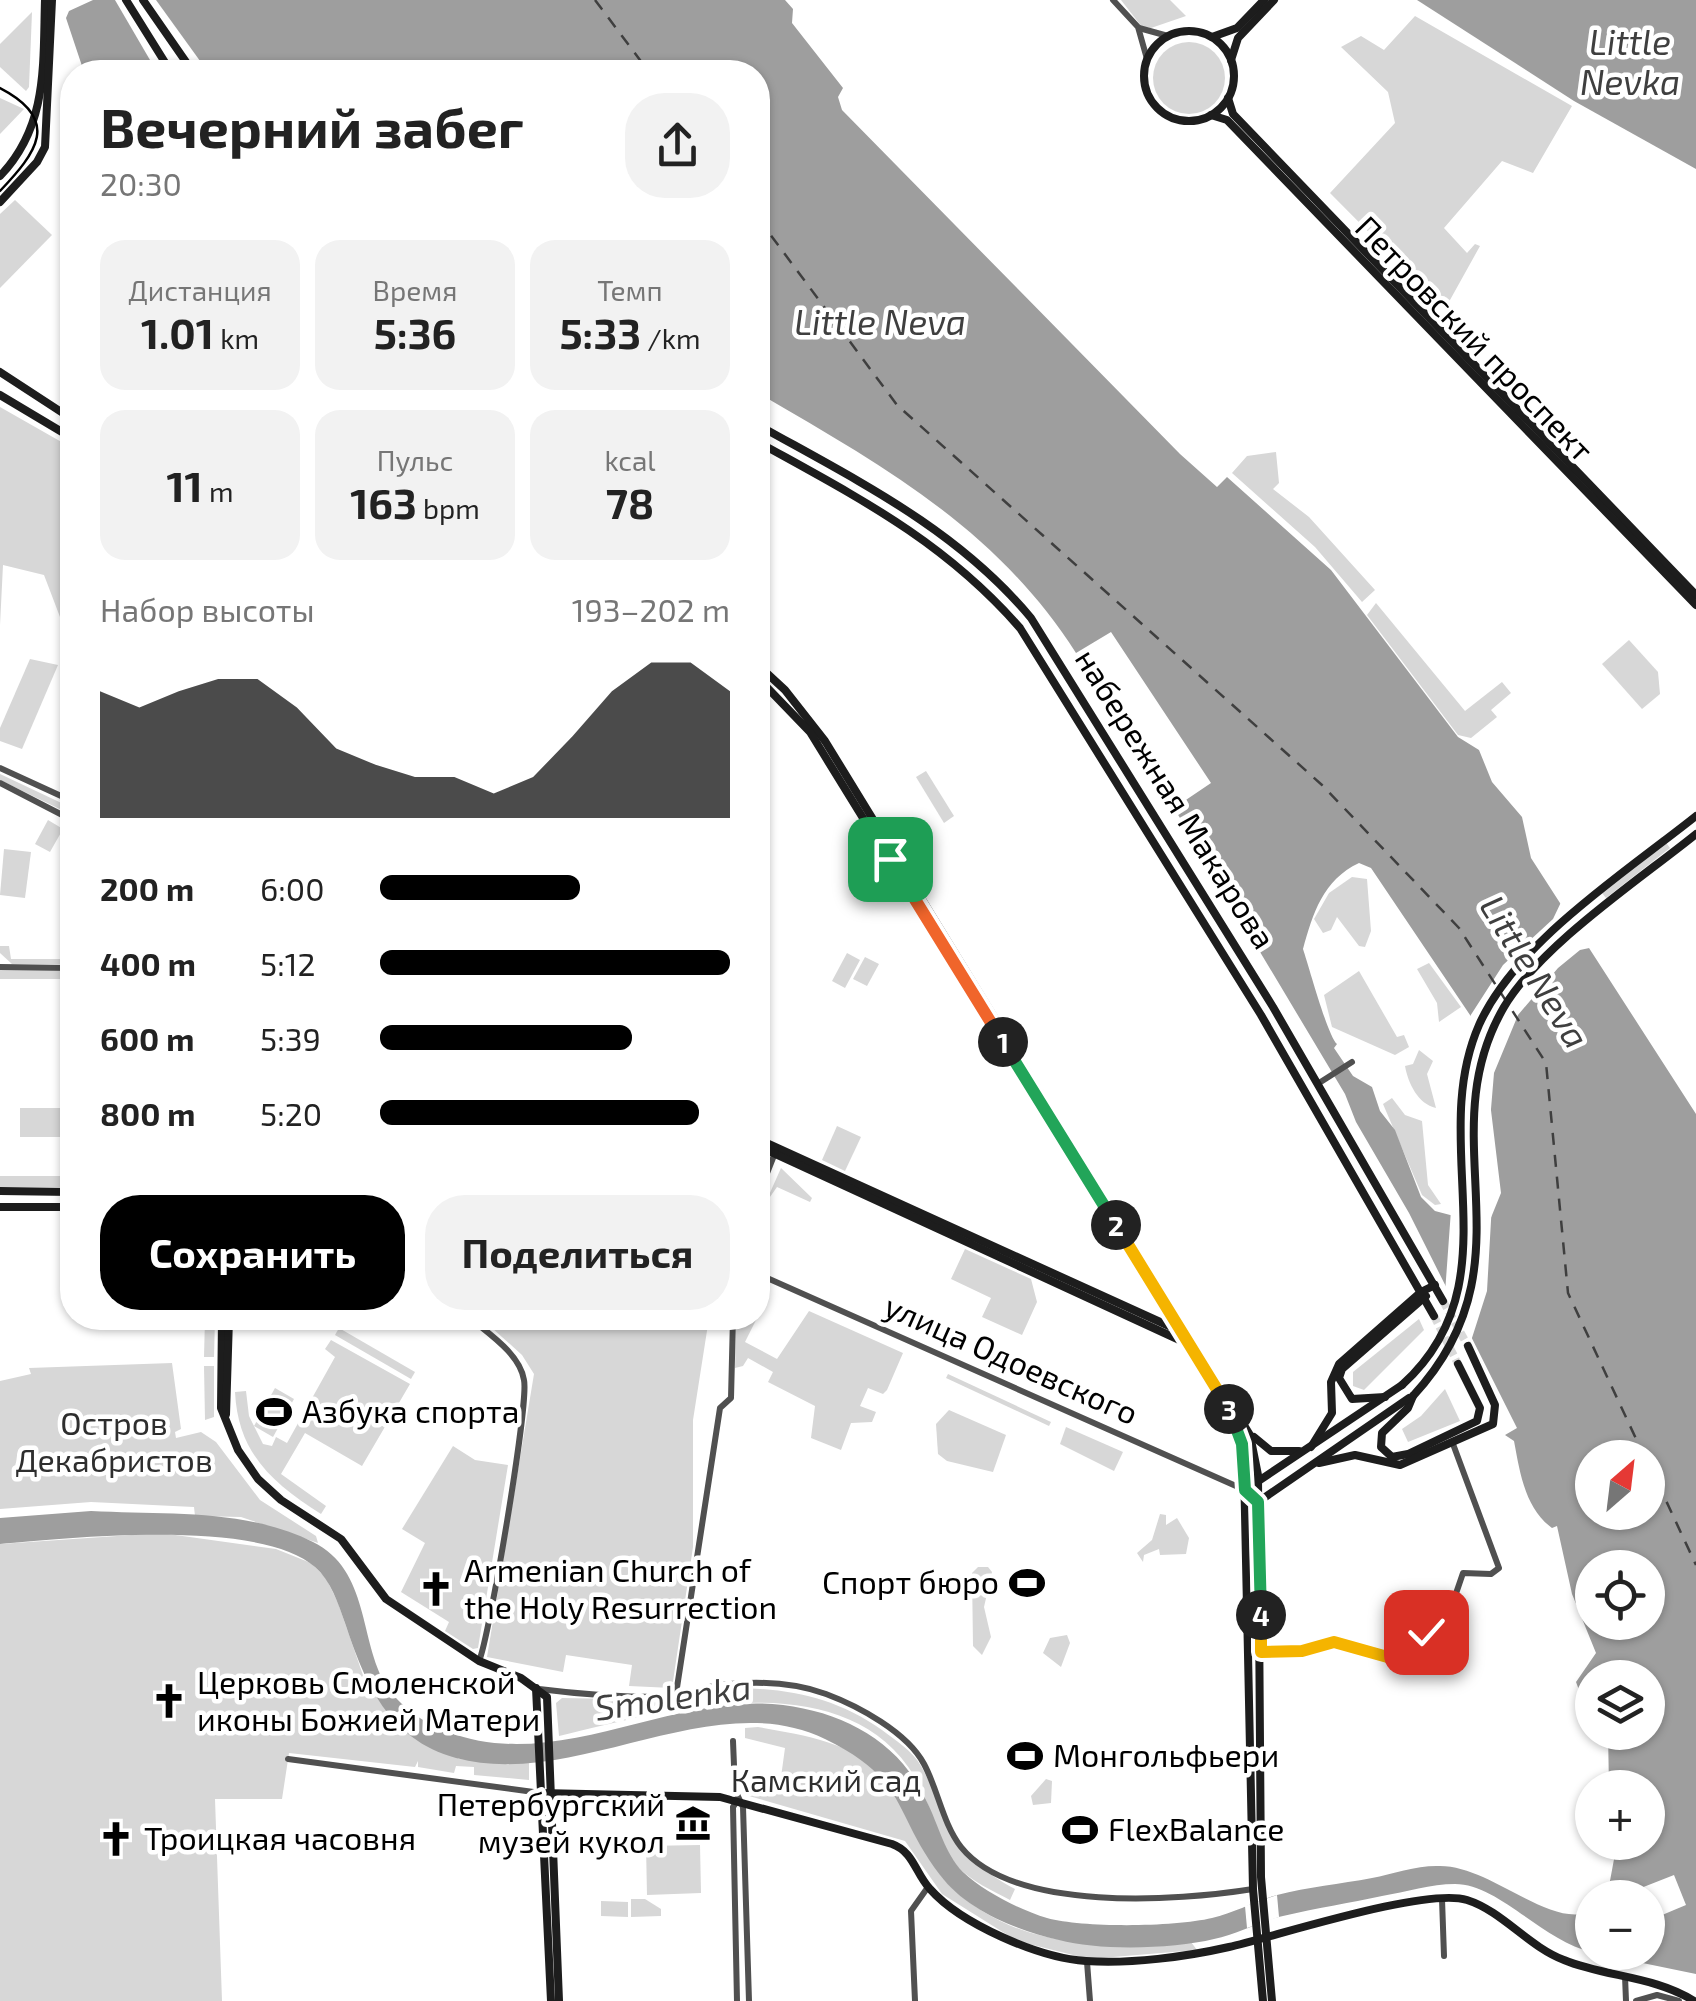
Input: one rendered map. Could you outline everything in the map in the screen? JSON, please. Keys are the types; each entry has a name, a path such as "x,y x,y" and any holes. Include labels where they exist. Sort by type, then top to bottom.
{"main road":[{"path":"0,176 30,135 38,112 48,0"},
{"path":"0,202 38,162 47,140 48,0"},
{"path":"126,0 163,60"},
{"path":"143,0 185,60"},
{"path":"1212,37 1236,28 1264,0"},
{"path":"1231,60 1212,37 1190,31 1168,36 1147,60 1146,86 1160,110 1184,120 1211,115 1228,98 1234,80 1231,60 1238,38 1274,0"},
{"name":"Петровский проспект","path":"1228,98 1233,114 1696,595"},
{"name":"Петровский проспект","path":"1211,115 1234,127 1696,605"},
{"path":"0,372 60,411"},
{"path":"0,395 60,431"},
{"name":"набережная Макарова","path":"770,432 941,531 1011,594 1053,648 1274,1007 1443,1301"},
{"name":"набережная Макарова","path":"770,449 932,543 987,592 1040,656 1261,1015 1434,1316 1420,1308 1411,1309"},
{"path":"770,676 826,741 1192,1344 1248,1429 1271,1451 1309,1448"},
{"path":"770,690 810,732 1192,1344 1236,1424 1243,1450 1245,1490 1253,1889 1259,1901"},
{"path":"1245,1490 1402,1385 1442,1336 1460,1287 1465,1240 1461,1099 1466,1066 1492,999 1536,949 1696,816"},
{"path":"1458,1364 1480,1416 1452,1435 1400,1458 1392,1457 1380,1447 1382,1433 1408,1408 1459,1333 1473,1288 1478,1224 1475,1099 1479,1068 1491,1034 1522,982 1544,959 1696,834"},
{"path":"770,1148 1192,1344"},
{"path":"776,1151 1182,1332"},
{"path":"0,1191 60,1192"},
{"path":"0,1207 60,1207"},
{"path":"1309,1448 1332,1414 1331,1382 1339,1364 1435,1285"},
{"path":"1386,1397 1364,1402 1352,1398 1339,1378 1352,1359 1422,1295"},
{"path":"1160,1322 1168,1318 1169,1311"},
{"path":"222,1330 219,1396 225,1418 238,1450 269,1490 341,1539 386,1599 479,1661 522,1678 549,1703 546,1794 551,2001"},
{"path":"225,1418 229,1330"},
{"path":"1319,1463 1355,1454 1400,1465 1493,1424 1497,1412 1468,1346"},
{"path":"1258,1502 1413,1396"},
{"path":"1248,1429 1258,1481 1259,1901 1272,2001"},
{"name":"улица Одоевского","path":"1245,1490 1258,1502"},
{"path":"536,1688 538,1762 546,1794 560,2001"},
{"path":"546,1794 720,1796 904,1849 928,1887 1016,1944 1087,1962 1196,1953 1442,1900 1473,1902 1562,1960 1626,1976 1694,2001"},
{"path":"1263,2001 1264,1937"},
{"path":"1666,1989 1680,2001"}],"street":[{"path":"1113,0 1138,27 1147,60"},
{"path":"1138,27 1168,36"},
{"path":"30,135 47,140"},
{"path":"0,768 60,796"},
{"path":"0,783 60,814"},
{"path":"0,968 60,968"},
{"path":"1318,1082 1349,1064"},
{"path":"770,1166 776,1151"},
{"name":"улица Одоевского","path":"770,1279 1245,1490"},
{"path":"479,1661 521,1420 524,1378 513,1356 484,1330"},
{"path":"676,1694 720,1408 731,1398 733,1330"},
{"path":"1249,1652 1302,1651 1334,1642 1416,1665 1428,1624 1450,1612 1463,1573 1492,1574 1499,1568 1452,1444"},
{"path":"536,1688 676,1694 722,1685 777,1684 813,1690 854,1707 918,1755 960,1846 996,1873 1027,1888 1048,1893 1194,1896 1253,1889"},
{"path":"733,1741 738,1801 743,1808 749,2001"},
{"path":"288,1759 546,1794"},
{"path":"738,1801 733,1807 738,2001"},
{"path":"915,2001 911,1912 917,1897 928,1887"},
{"path":"1442,1900 1444,1956"},
{"path":"736,1944 747,1944"},
{"path":"1087,1962 1090,2001"},
{"path":"1626,1976 1626,2001"},
{"path":"1636,2001 1657,1995 1680,2001"}],"green space":[{"path":"1121,0 1170,0 1186,16 1151,28 1142,27"},
{"path":"32,12 26,91 0,67 0,44"},
{"path":"1415,16 1572,106 1533,173 1502,161 1444,228 1467,253 1475,244 1480,246 1445,309 1330,193 1395,123 1388,92 1341,47 1361,36 1384,50"},
{"path":"1189,42 1215,52 1225,78 1215,104 1189,114 1163,104 1153,78 1163,52"},
{"path":"0,98 24,109 0,134"},
{"path":"15,200 52,235 0,288 0,214"},
{"path":"0,407 60,441 60,617 44,575 3,565 0,625"},
{"path":"1276,452 1279,483 1273,489 1309,517 1375,590 1362,602 1315,547 1232,473 1247,456"},
{"path":"1376,603 1465,711 1502,682 1511,693 1491,710 1497,717 1471,738 1458,735 1367,615"},
{"path":"1629,640 1658,672 1660,694 1642,709 1602,664"},
{"path":"30,659 58,665 22,749 0,741 0,728"},
{"path":"926,771 954,816 944,823 916,777"},
{"path":"0,774 60,802 60,809 0,780"},
{"path":"48,820 60,827 50,852 35,844"},
{"path":"1662,837 1670,848 1606,898 1598,888"},
{"path":"4,849 31,852 25,898 0,895"},
{"path":"1352,877 1367,879 1371,931 1365,947 1359,946 1337,917 1331,930 1323,933 1314,919 1329,893"},
{"path":"0,946 9,946 11,959 60,959 60,964 12,964 0,953"},
{"path":"847,953 860,960 845,988 832,981"},
{"path":"865,957 879,964 867,986 853,979"},
{"path":"1429,963 1461,1007 1439,1022 1437,1003 1417,969"},
{"path":"0,969 60,970 60,979 0,979"},
{"path":"1359,971 1397,1037 1404,1035 1409,1047 1395,1055 1332,1027 1324,995"},
{"path":"1419,1050 1433,1061 1427,1074 1436,1108 1419,1097 1406,1073 1405,1066 1413,1064"},
{"path":"1392,1098 1405,1115 1422,1121 1428,1185 1441,1204 1435,1205 1422,1195 1383,1104"},
{"path":"20,1108 60,1108 60,1137 20,1137"},
{"path":"837,1126 861,1137 845,1171 822,1160"},
{"path":"781,1168 812,1198 810,1202 777,1187 770,1197"},
{"path":"0,1176 60,1176 60,1187 0,1187"},
{"path":"965,1249 1031,1279 1037,1302 1022,1335 982,1317 991,1298 951,1279"},
{"path":"809,1311 903,1353 883,1394 868,1388 860,1406 876,1412 872,1422 851,1423 841,1450 811,1438 815,1406 768,1382 773,1372 748,1358 743,1366 735,1368 736,1330 751,1330 745,1342 777,1359"},
{"path":"1419,1319 1424,1330 1364,1390 1353,1386 1353,1372"},
{"path":"205,1330 215,1330 214,1357 204,1357"},
{"path":"342,1330 415,1372 411,1379 335,1335"},
{"path":"494,1330 707,1330 693,1420 693,1547 672,1688 629,1686 632,1665 566,1655 563,1672 487,1657 534,1374 522,1355"},
{"path":"331,1340 410,1384 362,1466 305,1433 281,1474 326,1506 321,1514 287,1490 261,1464 243,1432 235,1392 246,1391 249,1416 263,1444 272,1446 276,1437 287,1443 335,1357 325,1349"},
{"name":"Остров Декабристов","path":"172,1363 181,1429 175,1432 176,1438 201,1432 216,1442 260,1500 316,1536 318,1543 241,1517 195,1516 194,1507 91,1502 0,1509 0,1381 31,1374 29,1368"},
{"path":"204,1366 214,1366 214,1417 205,1420"},
{"path":"948,1374 1051,1422 1049,1426 946,1378"},
{"name":"Азбука спорта","path":"275,1388 294,1399 273,1437 254,1426"},
{"path":"1445,1389 1460,1421 1408,1442 1402,1429 1421,1416"},
{"path":"949,1410 1006,1435 993,1472 947,1461 938,1454 936,1424"},
{"path":"1066,1427 1123,1452 1114,1471 1060,1444"},
{"path":"453,1446 475,1460 508,1465 478,1648 473,1649 445,1631 449,1622 401,1592 425,1543 402,1529"},
{"path":"1160,1514 1166,1515 1166,1525 1177,1518 1189,1538 1186,1554 1160,1555 1159,1549 1144,1555 1143,1562 1137,1553 1152,1540"},
{"path":"161,1533 276,1549 311,1563 326,1578 338,1603 366,1684 459,1759 529,1763 529,1780 474,1775 474,1767 456,1766 454,1773 418,1767 418,1761 415,1767 289,1753 282,1799 215,1799 222,2001 0,2001 0,1544"},
{"path":"978,1567 988,1567 992,1572 984,1607 991,1637 982,1655 973,1646 972,1573"},
{"path":"1067,1635 1070,1643 1061,1667 1043,1653 1050,1638"},
{"path":"738,1688 796,1693 831,1703 865,1719 898,1742 921,1766 962,1850 1015,1889 1010,1900 958,1867 915,1777 883,1740 844,1717 799,1706 750,1703 649,1715 559,1736 556,1703 562,1698 673,1700"},
{"name":"Камский сад","path":"758,1727 842,1747 871,1765 895,1792 947,1883 979,1909 1007,1924 1065,1940 1096,1944 1191,1942 1197,1950 1089,1959 1017,1941 942,1894 905,1841 749,1796 747,1777 781,1777 785,1748 745,1738 745,1728"},
{"path":"1046,1779 1052,1781 1051,1803 1033,1805 1031,1796"},
{"path":"700,1845 701,1893 647,1895 646,1846"},
{"path":"631,1899 645,1899 661,1909 661,1916 631,1917"},
{"path":"601,1901 628,1902 628,1917 601,1916"}],"water":[{"name":"Little Neva","path":"93,0 785,0 793,9 792,23 843,88 838,97 842,110 1180,454 1217,487 1227,477 1331,570 1458,737 1479,750 1492,782 1522,817 1531,858 1696,1114 1696,1974 1665,1968 1665,1880 1610,1880 1614,1860 1665,1860 1665,1770 1609,1770 1608,1750 1665,1750 1665,1660 1591,1660 1596,1653 1591,1640 1665,1640 1665,1550 1575,1550 1575,1601 1557,1526 1552,1528 1536,1510 1525,1489 1514,1441 1505,1435 1517,1428 1409,1213 1356,1122 1345,1094 1174,808 1211,783 1111,632 1076,653 1010,570 973,535 892,474 770,400 770,60 80,60 66,18 69,11","holes":["1359,863 1371,868 1470,1015 1490,1102 1501,1193 1488,1225 1435,1211 1421,1197 1395,1130 1380,1111 1372,1087 1353,1076 1334,1048 1337,1044 1303,949 1316,910 1336,879"]},
{"name":"Little Nevka","path":"1417,0 1696,0 1696,169 1574,101"},
{"path":"91,1511 232,1518 287,1531 313,1542 345,1570 361,1608 377,1667 398,1700 430,1724 489,1742 531,1744 573,1738 699,1709 741,1704 783,1705 828,1715 869,1734 902,1763 916,1781 947,1848 963,1872 1002,1899 1047,1918 1105,1925 1196,1921 1289,1892 1440,1866 1480,1876 1539,1905 1575,1915 1575,1946 1488,1893 1455,1884 1295,1913 1223,1937 1178,1945 1094,1946 1043,1936 978,1909 951,1888 925,1853 886,1783 852,1754 825,1739 782,1725 737,1723 690,1729 548,1761 501,1764 456,1758 413,1737 382,1706 361,1667 330,1586 315,1567 288,1552 252,1542 163,1535 0,1544 0,1518"}],"pier":[{"path":"115,0 156,0 199,60 150,60"},
{"path":"1563,898 1594,947 1580,950 1558,968 1518,1015 1494,1073 1489,1133 1465,1024 1503,965 1553,919"},
{"path":"1492,1203 1487,1291 1471,1341 1445,1293 1451,1210 1485,1219"},
{"path":"1674,1875 1686,1905 1665,1914 1665,1880 1661,1880"},
{"path":"1277,1895 1279,1917 1247,1928 1245,1906"}],"ferry route":[{"path":"595,0 640,60"},
{"path":"770,234 897,405 1322,785 1459,928 1546,1063 1568,1293 1637,1440"},
{"path":"1665,1498 1696,1565"}],"tunnel":[{"path":"1443,1301 1468,1346"},
{"path":"1434,1316 1458,1364"}],"tram line":[{"path":"0,88 19,100 37,125 32,150 0,191"}],"place":[{"name":"Азбука спорта","path":"274,1412"},
{"name":"Спорт бюро","path":"1027,1583"},
{"name":"Armenian Church of the Holy Resurrection","path":"436,1589"},
{"name":"Церковь Смоленской иконы Божией Матери","path":"169,1701"},
{"name":"Монгольфьери","path":"1025,1756"},
{"name":"Петербургский музей кукол","path":"693,1823"},
{"name":"FlexBalance","path":"1080,1830"},
{"name":"Троицкая часовня","path":"116,1839"}],"route":[{"path":"890,859 1233,1417 1243,1450 1245,1490 1258,1502 1261,1652 1302,1651 1334,1642 1416,1665 1426,1632"}],"water label":[{"name":"Smolenka","path":"673,1698"}]}
